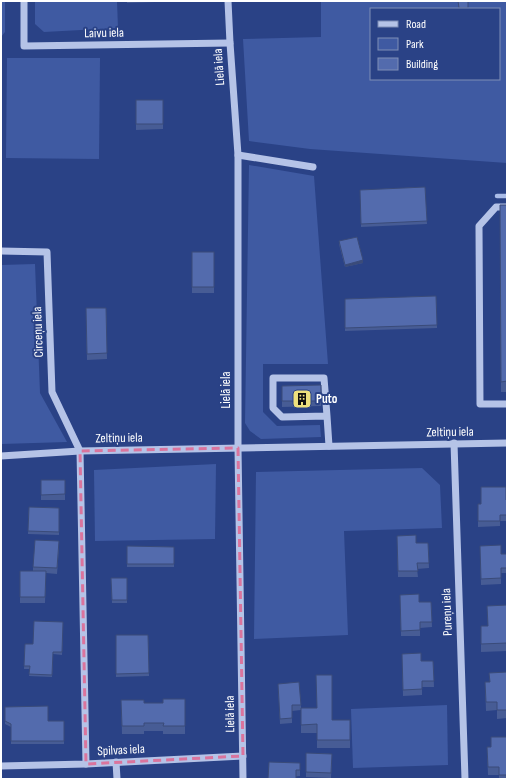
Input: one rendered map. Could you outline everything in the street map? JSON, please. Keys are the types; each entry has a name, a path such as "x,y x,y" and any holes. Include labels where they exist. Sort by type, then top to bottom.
{"street":[{"name":"Laivu iela","path":"24,1 24,46 230,44"},
{"name":"Lielā iela","path":"228,1 238,155 238,448 243,779"},
{"path":"238,155 313,167"},
{"path":"507,208 496,207 479,226 479,234 480,404 507,404"},
{"name":"Circeņu iela","path":"1,251 47,252 52,392 80,451"},
{"path":"327,416 282,417 273,408 273,378 324,378 327,416 329,446"},
{"name":"Pureņu iela","path":"454,443 465,779"},
{"name":"Zeltiņu iela","path":"1,456 80,451 507,443"},
{"path":"80,451 86,764"},
{"name":"Spilvas iela","path":"1,766 86,764 242,756"},
{"path":"116,762 116,779"}],"highlighted area":[{"path":"238,448 243,756 86,764 80,451"}],"green space":[{"path":"1,1 5,1 5,32 1,37"},
{"path":"35,1 117,1 118,28 44,32 35,24"},
{"path":"321,1 507,1 507,163 310,149 249,141 243,39 321,37"},
{"path":"7,58 100,58 99,159 6,158"},
{"path":"249,165 314,176 328,364 263,364 263,412 277,426 320,425 321,437 261,439 250,431 245,423"},
{"path":"35,264 40,393 67,442 1,444 1,265"},
{"path":"216,464 215,539 95,541 94,470"},
{"path":"422,468 440,485 442,528 344,531 348,635 254,639 256,472"},
{"path":"447,705 448,765 353,768 351,709"}],"building":[{"path":"458,1 468,1 468,8 459,8"},
{"path":"136,100 163,100 163,124 136,124"},
{"path":"425,187 427,221 361,224 360,190"},
{"path":"500,205 507,205 507,381 501,382"},
{"path":"357,237 363,260 345,265 339,241"},
{"path":"192,252 214,252 214,287 192,287"},
{"path":"436,296 437,325 345,328 345,299"},
{"path":"86,308 106,308 107,353 87,354"},
{"name":"Puto","path":"321,385 321,401 282,401 282,386"},
{"path":"41,480 65,480 65,494 41,495"},
{"path":"481,487 506,487 507,515 500,515 500,521 478,521 478,504 481,504"},
{"path":"29,507 59,508 59,532 28,531"},
{"path":"416,535 416,543 428,543 429,563 417,563 418,571 398,571 397,536"},
{"path":"35,540 59,541 57,568 33,567"},
{"path":"501,545 501,554 507,554 507,568 501,568 501,578 481,579 480,546"},
{"path":"127,546 174,547 174,564 127,564"},
{"path":"20,571 46,571 45,597 20,597"},
{"path":"111,578 127,578 127,600 112,600"},
{"path":"419,594 419,602 431,602 432,622 420,622 420,630 401,631 400,595"},
{"path":"507,605 507,643 481,644 481,626 488,626 487,606"},
{"path":"34,621 63,622 62,652 53,652 52,675 29,674 30,666 24,666 25,644 33,644"},
{"path":"116,635 148,635 149,673 116,674"},
{"path":"421,653 421,661 433,661 434,681 422,681 422,689 403,690 402,654"},
{"path":"507,672 507,710 497,710 497,702 486,702 485,682 490,682 489,673"},
{"path":"316,675 332,675 332,720 350,720 350,740 317,740 317,724 301,725 301,708 317,708"},
{"path":"299,682 301,705 292,705 292,718 280,719 278,684"},
{"path":"163,699 185,699 185,726 163,726 164,723 144,723 144,726 122,726 121,700 144,700 144,703 163,703"},
{"path":"48,706 48,721 64,721 64,741 11,741 11,724 5,721 5,707"},
{"path":"491,737 507,737 507,775 499,775 499,767 488,767 487,747 491,747"},
{"path":"306,753 332,754 331,773 306,772"},
{"path":"269,762 300,763 300,770 296,770 296,779 268,779"}],"waterway":[{"path":"497,196 507,196"}],"place":[{"name":"Puto","path":"302,399"}]}
